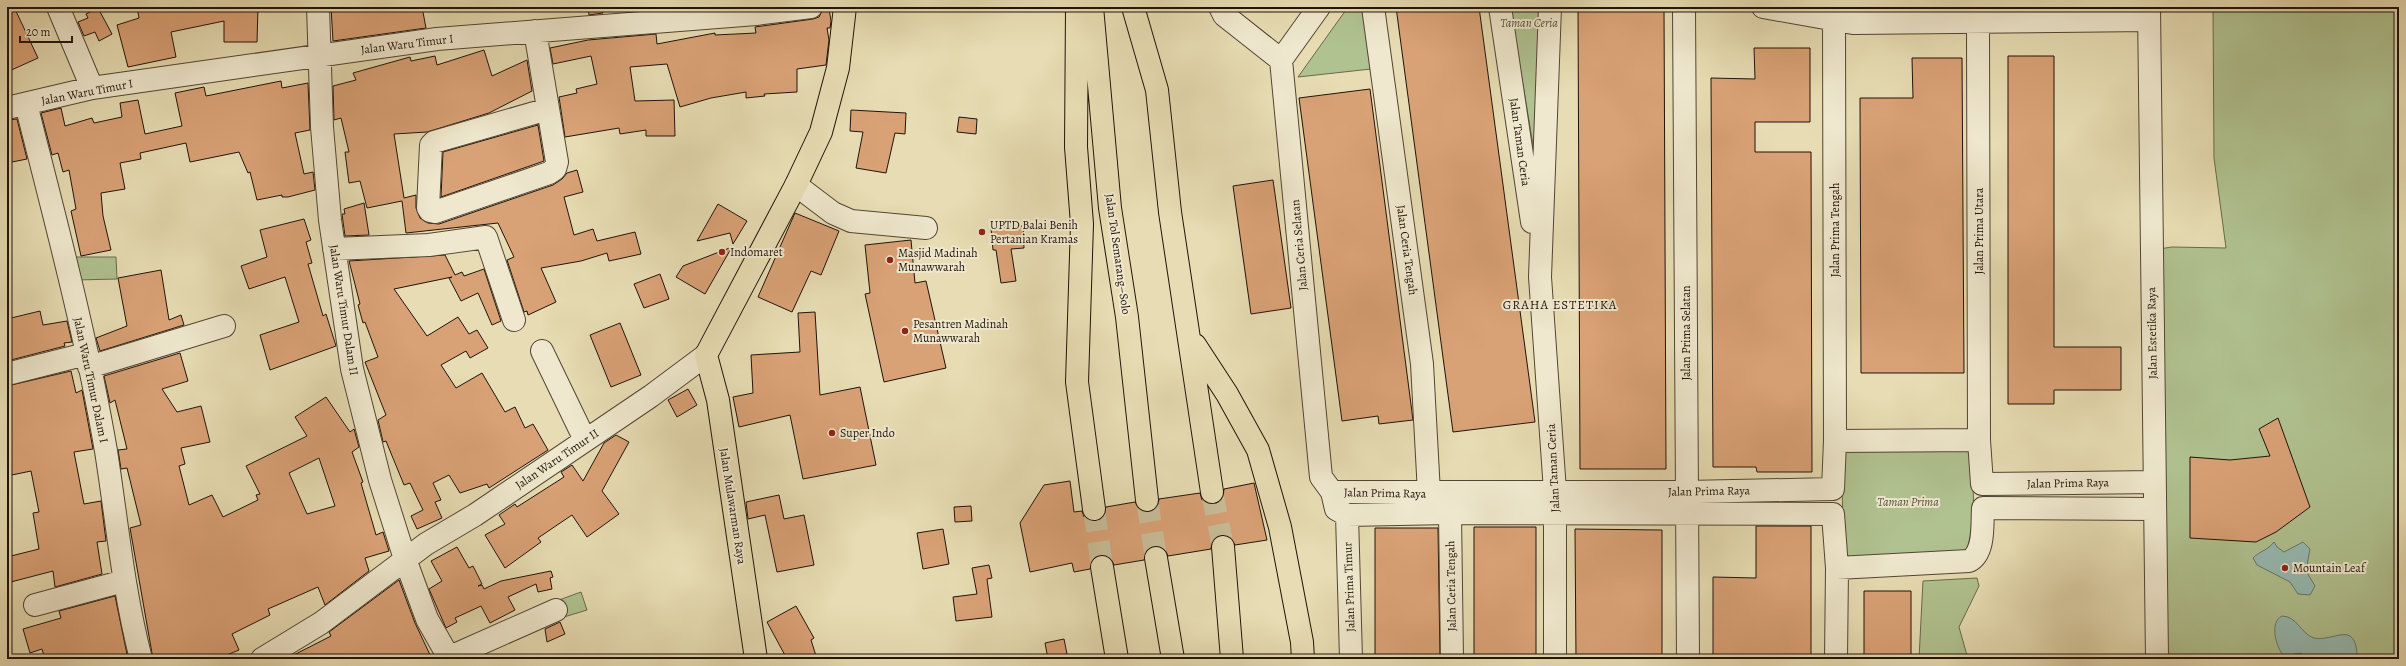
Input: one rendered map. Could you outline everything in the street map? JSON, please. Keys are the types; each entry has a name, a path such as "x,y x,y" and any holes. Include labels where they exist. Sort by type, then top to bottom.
{"main road":[{"path":"706,355 796,184 821,132 838,68 845,7"},
{"path":"1077,7 1076,147 1082,224 1077,382 1094,509"},
{"name":"Jalan Tol Semarang–Solo","path":"1092,7 1110,208 1127,317 1148,500"},
{"path":"1133,7 1157,90 1170,212 1191,339 1212,492"},
{"path":"1191,339 1226,394 1258,450 1280,527 1302,642 1303,659"},
{"name":"Jalan Mulawarman Raya","path":"706,355 718,400 756,659"},
{"path":"1223,547 1232,659"},
{"path":"1156,558 1173,659"},
{"path":"1102,567 1117,659"}],"street":[{"path":"58,7 92,88"},
{"name":"Jalan Waru Timur Dalam II","path":"318,7 321,55 322,127 334,249 352,369 380,480 404,559"},
{"name":"Jalan Waru Timur I","path":"17,106 92,88 437,39 536,31 736,11 811,7"},
{"path":"1220,7 1224,15 1281,60 1319,7"},
{"name":"Jalan Ceria Tengah","path":"1373,7 1422,364 1429,494"},
{"name":"Jalan Taman Ceria","path":"1500,7 1540,277 1556,491 1555,659"},
{"name":"Jalan Taman Ceria","path":"1540,277 1550,7"},
{"name":"Jalan Prima Selatan","path":"1684,7 1688,659"},
{"path":"1763,7 1853,23 1978,21 2149,14"},
{"name":"Jalan Estetika Raya","path":"2149,14 2157,659"},
{"name":"Jalan Prima Tengah","path":"1834,20 1835,441"},
{"name":"Jalan Prima Utara","path":"1978,21 1979,440"},
{"path":"536,31 557,162 554,169 550,173 471,200 435,212 430,211 428,208 430,155 431,145 434,142 548,109"},
{"name":"Jalan Ceria Selatan","path":"1281,60 1321,477 1332,492"},
{"name":"Jalan Waru Timur Dalam I","path":"17,106 74,297 106,451 124,581 141,659"},
{"path":"796,184 833,213 851,221 926,228"},
{"path":"334,249 429,245 486,237 514,320"},
{"path":"7,374 87,360 224,326"},
{"path":"542,351 585,440"},
{"name":"Jalan Waru Timur II","path":"262,659 321,624 404,559 426,544 475,516 706,355"},
{"path":"1836,659 1837,568 1833,514 1835,441 1979,440 1983,508 1979,551 1975,558 1969,561 1837,568"},
{"name":"Jalan Prima Raya","path":"1982,484 2154,482"},
{"name":"Jalan Prima Raya","path":"1833,489 1687,492 1556,491 1429,494 1332,492 1336,509 1347,515 1450,513 1833,514"},
{"name":"Jalan Prima Raya","path":"1983,508 2154,509"},
{"name":"Jalan Ceria Tengah","path":"1450,513 1452,659"},
{"name":"Jalan Prima Timur","path":"1347,515 1351,659"},
{"path":"404,559 427,619 448,657 556,610"},
{"path":"35,605 124,581"}],"green space":[{"path":"1348,7 1364,7 1371,69 1298,77"},
{"name":"Taman Ceria","path":"1510,7 1544,7 1542,199"},
{"path":"2213,7 2399,7 2399,659 2163,659 2159,249 2172,247 2226,248 2214,158"},
{"path":"75,257 116,257 117,279 76,280"},
{"name":"Taman Prima","path":"1972,448 1975,554 1844,557 1841,451"},
{"path":"1977,578 1979,586 1959,627 1968,659 1919,659 1923,581"},
{"path":"581,592 587,610 564,617 559,600"}],"water":[{"name":"Mountain Leaf","path":"2274,542 2277,547 2284,552 2303,542 2310,549 2306,571 2315,586 2310,595 2298,594 2290,582 2257,565 2253,558"},
{"path":"2282,616 2292,619 2306,633 2314,638 2319,639 2343,635 2350,636 2355,643 2357,659 2307,659 2301,653 2284,656 2278,647 2275,635 2276,624 2278,619"}],"building":[{"path":"7,7 14,7 38,58 7,72"},
{"path":"137,7 258,7 257,42 224,42 224,21 171,32 176,57 128,67 117,25 139,18"},
{"path":"331,7 422,7 426,28 333,41"},
{"path":"588,7 602,7 603,13 589,15"},
{"path":"1396,7 1479,7 1535,422 1453,432"},
{"path":"1578,7 1664,7 1666,469 1580,469"},
{"path":"98,8 112,34 99,41 95,32 84,36 78,22 88,18 86,14"},
{"path":"829,8 831,21 830,28 827,28 829,40 826,65 797,69 797,92 764,94 765,96 746,98 746,92 711,98 680,107 667,64 630,67 635,101 674,100 675,136 646,136 646,130 620,134 619,128 565,137 559,97 577,93 576,89 597,84 591,56 553,64 550,48 588,40 656,34 657,44 715,33 715,35 756,33 755,27 813,19 819,17 823,9"},
{"path":"1754,48 1810,48 1810,122 1755,122 1755,152 1811,152 1812,472 1757,472 1756,467 1713,467 1711,78 1755,79"},
{"path":"484,50 492,76 527,60 532,91 489,113 427,132 394,134 404,198 416,195 416,208 420,218 428,223 439,224 553,185 562,179 567,173 577,170 583,192 564,197 574,235 593,229 597,241 635,232 641,254 609,261 607,253 581,261 541,268 556,302 528,315 527,311 524,312 507,260 514,257 498,223 406,233 402,201 367,208 360,181 349,183 345,152 349,152 341,118 334,120 333,86 356,80 353,73 410,57 411,61 435,56 437,65"},
{"path":"2008,56 2054,56 2054,347 2121,347 2121,390 2054,390 2054,404 2008,404"},
{"path":"1912,58 1962,58 1964,373 1861,373 1860,98 1913,98"},
{"path":"281,81 282,88 308,83 310,130 295,133 304,174 313,172 315,190 288,197 282,197 282,195 257,200 250,172 248,173 239,152 190,162 186,143 140,153 141,159 120,163 125,189 101,193 103,216 111,250 81,256 71,211 76,209 69,170 63,172 58,153 52,155 41,113 61,108 65,126 92,118 94,123 122,117 120,103 138,100 145,134 182,126 175,93 204,87 206,96"},
{"path":"1370,89 1413,420 1379,424 1378,416 1342,421 1299,98"},
{"path":"851,110 906,113 905,134 895,133 886,173 856,168 863,132 850,131"},
{"path":"959,117 977,119 976,134 957,132"},
{"path":"17,119 27,159 7,163 7,120"},
{"path":"538,125 544,161 441,197 443,152"},
{"path":"1273,180 1291,308 1251,314 1233,186"},
{"path":"364,203 369,235 345,236 342,214 345,214 344,209"},
{"path":"718,204 747,221 733,244 730,233 697,241"},
{"path":"795,213 839,231 821,275 811,271 792,312 758,297"},
{"path":"304,219 311,240 306,242 312,263 308,264 323,316 326,314 336,346 270,370 260,335 299,322 285,277 249,289 241,266 267,257 260,230"},
{"path":"1023,226 1024,248 1011,249 1016,281 1001,283 996,250 993,250 991,228"},
{"name":"Pesantren Madinah Munawwarah","path":"911,240 915,283 926,281 946,368 884,382 865,294 870,293 865,245"},
{"path":"732,247 705,294 676,277 683,266"},
{"path":"445,255 455,275 462,272 464,276 484,269 501,321 492,325 478,293 461,301 449,278 452,277 394,289 427,336 458,317 469,334 477,330 488,348 470,358 466,351 441,365 456,388 482,373 505,412 515,407 525,428 533,424 548,450 489,488 487,484 460,493 449,475 433,483 441,500 435,502 442,518 417,529 411,516 423,510 410,483 404,485 386,441 383,442 378,420 386,415 365,362 378,357 365,322 363,323 358,305 360,304 349,261"},
{"path":"161,270 169,320 181,315 184,325 100,351 96,338 127,326 118,278"},
{"path":"660,274 669,299 644,308 634,284"},
{"path":"40,311 43,325 67,321 72,342 64,343 65,346 7,361 7,343 10,342 7,319"},
{"path":"815,312 820,395 860,387 876,465 803,479 790,415 739,427 733,397 753,393 751,355 800,352 798,313"},
{"path":"620,323 641,375 611,387 590,335"},
{"path":"180,353 188,381 162,389 177,412 201,406 210,442 181,448 185,464 179,466 189,505 212,495 223,517 258,500 256,495 260,494 246,466 307,436 295,417 326,397 350,432 354,429 359,447 352,452 363,482 361,483 376,535 383,532 389,551 365,558 369,571 325,605 318,587 268,609 270,615 232,634 239,650 217,659 153,659 130,528 141,525 127,468 121,469 118,450 127,449 115,400 110,403 104,376","holes":["319,458 335,506 307,514 289,473"]},
{"path":"71,371 76,393 82,390 93,449 74,452 84,504 101,501 106,541 97,542 102,574 55,587 53,571 7,583 7,557 39,549 33,513 39,512 31,471 7,476 7,386"},
{"path":"688,389 697,405 677,417 668,400"},
{"path":"2278,418 2310,507 2276,532 2256,542 2190,538 2190,457 2230,460 2270,456 2259,429"},
{"path":"616,435 629,442 602,491 619,514 587,537 572,515 538,538 541,542 505,568 485,535 505,524 499,515 515,504 517,507 564,477 561,472 572,465 583,481 604,443"},
{"path":"1070,481 1074,512 1082,511 1084,517 1095,521 1102,519 1106,507 1135,502 1142,511 1149,512 1158,505 1159,499 1200,493 1202,500 1214,504 1223,497 1224,489 1254,483 1267,540 1235,545 1229,536 1222,535 1212,541 1211,549 1168,556 1165,550 1154,546 1148,549 1144,560 1114,565 1111,559 1100,555 1094,558 1090,569 1074,572 1072,563 1030,572 1020,523 1044,485"},
{"path":"779,495 784,519 804,515 814,565 777,572 765,515 748,519 746,502"},
{"path":"971,506 972,521 955,522 954,507"},
{"path":"1756,526 1811,526 1811,659 1713,659 1713,577 1756,578"},
{"path":"1474,527 1536,527 1536,659 1474,659"},
{"path":"1375,528 1438,528 1440,659 1375,659"},
{"path":"943,529 949,564 923,569 917,533"},
{"path":"1575,529 1662,530 1662,659 1576,659"},
{"path":"457,547 469,568 473,566 482,584 478,586 482,585 484,589 501,581 551,571 553,577 550,578 552,589 538,592 536,584 508,597 515,610 490,623 481,606 455,618 457,622 446,628 429,589 442,581 431,561"},
{"path":"989,565 992,578 987,579 992,617 956,621 953,597 977,594 972,568"},
{"path":"399,580 415,623 432,659 286,659 331,636 329,632"},
{"path":"1864,591 1911,591 1911,659 1864,659"},
{"path":"115,596 128,659 45,659 42,649 30,653 23,629 61,618 59,611"},
{"path":"796,606 814,638 811,640 817,659 787,659 767,622"},
{"path":"560,622 565,634 547,642 545,629"},
{"path":"1064,639 1068,659 1048,659 1045,643"}],"tunnel":[{"path":"1212,492 1223,547"},
{"path":"1147,500 1156,558"},
{"path":"1094,509 1102,567"}],"place":[{"name":"UPTD Balai Benih Pertanian Kramas","path":"982,232"},
{"name":"Indomaret","path":"722,252"},
{"name":"Masjid Madinah Munawwarah","path":"890,260"},
{"name":"Pesantren Madinah Munawwarah","path":"905,331"},
{"name":"Super Indo","path":"832,433"},
{"name":"Mountain Leaf","path":"2285,568"}],"district":[{"name":"GRAHA ESTETIKA","path":"1560,304"}]}
